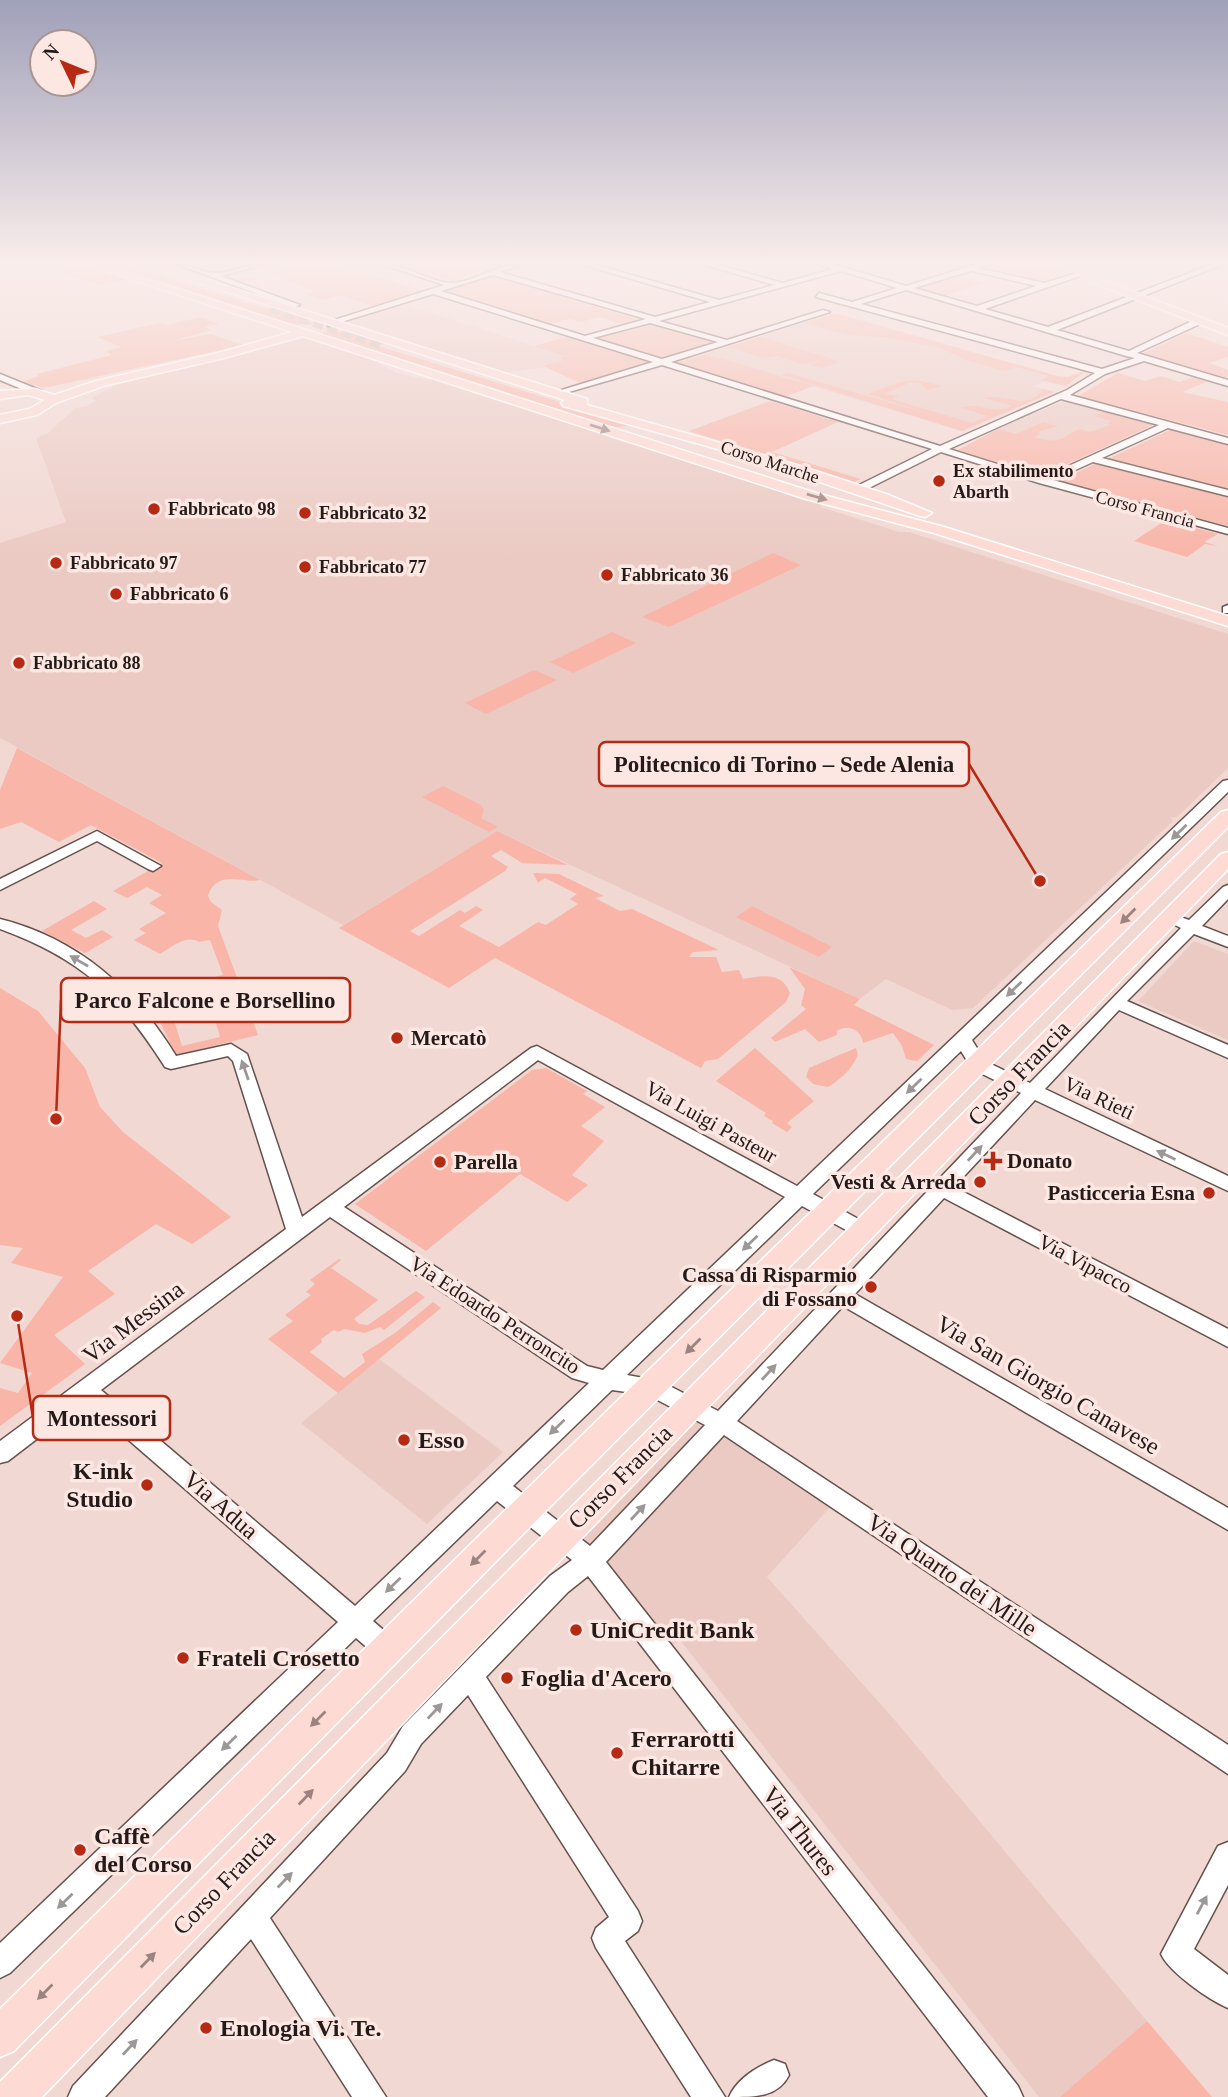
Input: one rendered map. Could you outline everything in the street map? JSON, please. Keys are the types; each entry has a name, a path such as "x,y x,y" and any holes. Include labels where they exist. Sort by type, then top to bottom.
{"main road":[{"path":"1,395 39,393 100,383 194,362"},
{"name":"Corso Marche","path":"392,362 811,496 939,530 1228,621"},
{"name":"Corso Marche","path":"437,362 550,398 635,419 859,489 952,523 1228,610"},
{"path":"456,362 635,419"},
{"path":"0,419 33,412 52,400 100,383"},
{"path":"39,393 52,400"},
{"name":"Corso Francia","path":"15,2097 561,1536 672,1396 829,1212 1228,816"},
{"name":"Corso Francia","path":"0,2037 527,1510 672,1396 1030,1084 1169,918 1228,858"}],"street":[{"path":"558,394 662,362 942,450"},
{"path":"1065,362 1102,372"},
{"path":"859,489 970,435 1061,396 1102,372 1132,362"},
{"path":"1157,362 1228,383"},
{"path":"0,377 39,393"},
{"path":"1,395 12,387 12,381"},
{"path":"1061,396 1228,441"},
{"path":"1043,481 1167,425"},
{"name":"Corso Francia","path":"942,450 1043,481 1228,531"},
{"path":"1093,459 1228,494"},
{"path":"0,1963 1228,784"},
{"path":"0,885 97,835 153,866"},
{"name":"Corso Francia","path":"83,2097 396,1762 412,1735 559,1584 591,1561 842,1296 941,1188 1030,1084 1112,1008 1228,890"},
{"path":"1169,918 1228,942"},
{"path":"0,924 27,933 86,964 131,1002 155,1032 171,1063 231,1050 241,1058 297,1232"},
{"path":"1112,1008 1228,1052"},
{"path":"963,1039 978,1065"},
{"name":"Via Luigi Pasteur","path":"537,1052 864,1231"},
{"name":"Via Messina","path":"0,1454 537,1052"},
{"name":"Via Rieti","path":"978,1065 1030,1084 1228,1184"},
{"name":"Via Vipacco","path":"941,1188 1228,1339"},
{"name":"Via Edoardo Perroncito","path":"330,1207 580,1372 672,1396"},
{"name":"Via San Giorgio Canavese","path":"842,1296 1228,1520"},
{"name":"Via Adua","path":"86,1390 387,1649"},
{"name":"Via Quarto dei Mille","path":"672,1396 723,1422 1228,1761"},
{"name":"Via Thures","path":"496,1486 591,1561 1007,2097"},
{"path":"470,1675 628,1921 606,1938 709,2097"},
{"path":"1228,1856 1176,1954 1228,1993"},
{"name":"Corso Francia","path":"251,1915 370,2097"},
{"path":"746,2097 774,2075"}],"shaded area":[{"path":"85,362 166,362 44,388 23,382 39,376 37,374"},
{"path":"208,362 381,362 377,363 397,373 426,380 433,378 612,436 610,438 640,445 821,504 821,507 899,532 909,532 1228,634 1228,768 1177,817 1170,817 1173,821 973,1008 952,1010 886,979 860,999 497,831 343,925 0,738 0,543 66,522 36,438 48,433 75,408 85,407 96,401 92,398 118,384"},
{"path":"403,362 430,362 632,424 624,427 604,426 551,411 558,410"},
{"path":"464,362 565,362 546,367 500,373"},
{"path":"557,362 649,362 580,383 543,366"},
{"path":"731,362 1007,362 1057,376 1034,386 1054,392 962,431"},
{"path":"732,362 814,386 784,397 676,363"},
{"path":"795,362 815,362 805,365"},
{"path":"817,362 838,362 823,368 811,365"},
{"path":"973,362 1007,362 1067,377 1086,371 1066,386 1040,380 1049,376 1017,367 1005,371"},
{"path":"1169,362 1213,362 1209,363 1228,370 1228,376 1224,378"},
{"path":"788,373 929,414 868,394 904,381 920,381 942,386 927,390 921,383 911,382 885,394 899,396 892,399 972,423 987,416 961,408 975,406 1004,409 1012,406 985,398 1023,401 1037,396 1043,389 1054,392 962,431 782,375"},
{"path":"1118,373 1145,381 1161,376 1179,382 1194,377 1209,381 1182,392 1228,402 1228,435 1078,396"},
{"path":"770,401 838,422 772,452 861,479 854,482 689,431"},
{"path":"1064,401 1153,425 1053,452 988,433"},
{"path":"1104,412 1153,425 1041,476 958,450 998,429 1016,434 1044,422 1058,426 1038,432 1040,434 1034,437 1051,441 1079,429 1090,432 1110,425 1108,423 1112,421 1093,416"},
{"path":"1170,430 1228,445 1228,489 1108,459"},
{"path":"1097,463 1228,497 1228,526 1059,481"},
{"path":"1166,520 1218,534 1204,542 1218,546 1205,544 1187,557 1134,541"},
{"path":"773,553 801,565 669,627 642,617"},
{"path":"612,632 636,643 573,673 550,662"},
{"path":"534,670 557,680 486,714 465,703"},
{"path":"17,748 260,880 224,880 212,887 208,896 211,902 222,910 218,926 258,1035 176,1055 161,1024 142,1002 171,995 173,1000 168,1001 182,1046 220,1037 216,1023 227,1019 223,1007 210,1008 205,992 200,993 196,981 223,975 210,940 184,940 160,954 134,940 146,933 139,929 166,913 149,903 162,895 147,887 127,898 113,891 162,863 91,825 59,842 21,822 0,829 0,790"},
{"path":"443,786 481,805 484,810 481,818 498,827 489,832 422,797"},
{"path":"497,831 568,865 522,863 501,850 491,856 508,867 505,871 410,931 419,936 460,910 465,913 476,906 483,910 459,926 499,947 538,922 546,925 578,904 570,899 577,894 545,878 538,883 533,873 559,874 604,896 595,898 620,911 632,909 719,950 693,952 689,957 716,957 722,972 739,970 743,979 764,976 782,981 790,993 786,1002 718,1059 705,1061 701,1068 495,958 449,988 339,928"},
{"path":"94,901 107,909 71,930 86,938 102,930 113,937 85,953 42,931"},
{"path":"752,906 832,947 819,957 736,917"},
{"path":"1194,941 1228,954 1228,1040 1138,1001"},
{"path":"789,967 860,999 854,1005 934,1045 917,1061 906,1059 902,1046 893,1033 863,1043 857,1032 846,1028 819,1042 805,1029 775,1042 771,1038 806,1009 801,1005 805,989"},
{"path":"0,988 38,1011 85,1068 100,1107 123,1132 231,1217 192,1244 156,1224 88,1271 115,1294 54,1335 85,1364 0,1426 0,1388 18,1393 32,1373 0,1363 63,1277 11,1263 23,1248 0,1245"},
{"path":"755,1048 814,1101 787,1123 792,1127 787,1132 764,1116 766,1113 716,1081"},
{"path":"856,1048 858,1055 853,1065 828,1087 813,1084 806,1077 809,1068"},
{"path":"546,1068 587,1091 583,1094 605,1107 581,1126 604,1141 572,1175 588,1185 567,1202 520,1174 426,1251 355,1204 532,1070"},
{"path":"341,1260 331,1268 378,1300 354,1319 359,1324 368,1325 416,1291 425,1297 384,1330 380,1327 365,1333 334,1330 321,1339 322,1342 310,1352 344,1378 365,1362 362,1354 395,1333 433,1302 441,1308 338,1393 268,1339 293,1321 285,1315 311,1295 306,1292 315,1284 310,1280"},
{"name":"Esso","path":"379,1359 503,1452 427,1524 301,1423"},
{"path":"689,1412 831,1506 767,1577 893,1718 1147,2021 1060,2097 1039,2097 680,1640 664,1650 567,1536"},
{"path":"1147,2021 1212,2097 1060,2097"}],"place":[{"name":"Ex stabilimento Abarth","path":"939,481"},
{"name":"Fabbricato 98","path":"154,509"},
{"name":"Fabbricato 32","path":"305,513"},
{"name":"Fabbricato 97","path":"56,563"},
{"name":"Fabbricato 77","path":"305,567"},
{"name":"Fabbricato 36","path":"607,575"},
{"name":"Fabbricato 6","path":"116,594"},
{"name":"Fabbricato 88","path":"19,663"},
{"name":"Politecnico di Torino – Sede Alenia","path":"1040,881"},
{"name":"Mercatò","path":"397,1038"},
{"name":"Parco Falcone e Borsellino","path":"56,1119"},
{"name":"Donato","path":"993,1161"},
{"name":"Parella","path":"440,1162"},
{"name":"Vesti & Arreda","path":"980,1182"},
{"name":"Pasticceria Esna","path":"1209,1193"},
{"name":"Cassa di Risparmio di Fossano","path":"871,1287"},
{"name":"Montessori","path":"17,1316"},
{"name":"Esso","path":"404,1440"},
{"name":"K-ink Studio","path":"147,1485"},
{"name":"UniCredit Bank","path":"576,1630"},
{"name":"Frateli Crosetto","path":"183,1658"},
{"name":"Foglia d'Acero","path":"507,1678"},
{"name":"Ferrarotti Chitarre","path":"617,1753"},
{"name":"Caffè del Corso","path":"80,1850"},
{"name":"Enologia Vi. Te.","path":"206,2028"}]}
